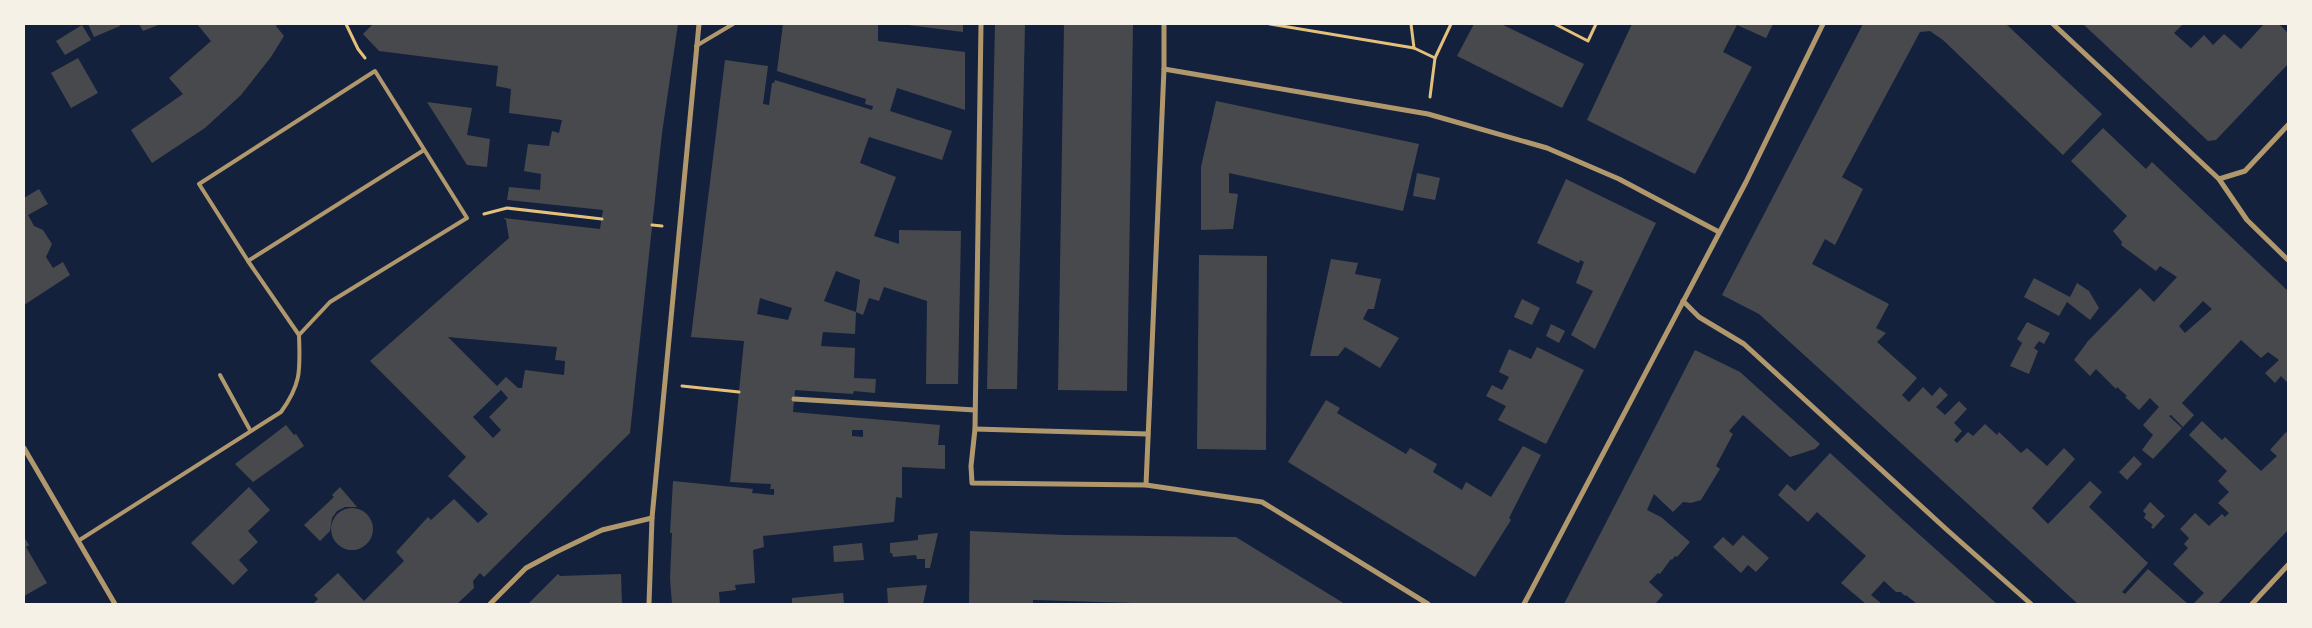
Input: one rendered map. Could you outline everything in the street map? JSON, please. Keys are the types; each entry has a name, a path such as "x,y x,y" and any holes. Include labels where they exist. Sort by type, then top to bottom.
{"street":[{"path":"649,604 652,518 699,24"},
{"path":"981,24 975,429 971,466 972,483 1146,485 1262,502 1428,604"},
{"path":"1146,485 1164,69 1164,24"},
{"path":"1524,604 1719,232 1823,24"},
{"path":"2053,24 2219,179 2247,220 2288,260"},
{"path":"1164,69 1428,114 1547,148 1618,179 1719,232"},
{"path":"2219,179 2245,171 2288,125"},
{"path":"1683,301 1699,317 1744,344 2031,604"},
{"path":"794,399 975,410"},
{"path":"975,429 1148,434"},
{"path":"24,448 115,604"},
{"path":"490,604 526,568 556,552 602,530 652,518"},
{"path":"2252,604 2288,565"}],"lane":[{"path":"696,46 733,24"},
{"path":"78,541 281,412 291,399 300,378 299,335 248,261 199,184 375,71 467,218 330,302 299,335"},
{"path":"248,261 424,150"},
{"path":"220,375 250,430"}],"path":[{"path":"346,24 358,49 375,71"},
{"path":"1270,24 1414,48 1435,58"},
{"path":"1411,24 1414,48"},
{"path":"1428,114 1435,58 1451,24"},
{"path":"1554,24 1588,42 1596,24"},
{"path":"467,218 507,208 602,218"},
{"path":"664,385 739,392"}],"building":[{"path":"88,24 119,24 120,26 94,37"},
{"path":"139,24 161,24 143,31"},
{"path":"197,24 278,24 276,26 284,36 271,57 241,95 205,128 152,163 131,130 183,94 169,78 211,41"},
{"path":"373,24 678,24 662,133 630,433 484,577 480,573 473,581 474,588 457,604 313,604 318,599 314,595 338,573 364,601 404,561 396,552 428,517 431,520 454,499 478,523 488,514 448,476 466,457 370,361 509,238 506,220 503,218 600,229 603,210 507,200 509,187 540,190 541,174 524,171 528,144 549,146 552,131 559,133 562,120 509,113 511,89 496,86 498,66 379,51 363,34","holes":["448,337 557,347 555,360 565,361 564,375 525,370 522,388 518,388 506,377 497,386","501,390 508,398 489,417 501,430 493,438 473,417"]},
{"path":"783,24 878,24 878,41 965,52 965,110 897,88 890,111 952,131 942,160 869,137 860,163 896,177 874,236 899,244 899,230 961,231 958,384 926,384 927,301 884,287 879,301 869,298 863,315 856,312 855,334 823,332 821,346 855,348 854,378 876,379 875,393 854,391 853,394 795,390 793,412 940,425 938,445 945,445 945,469 902,467 902,498 896,497 894,522 763,536 764,547 753,550 755,583 735,585 736,590 719,592 720,604 672,604 670,579 672,533 670,533 673,481 753,489 752,493 774,495 774,489 770,489 771,484 730,482 744,341 691,337 725,60 768,66 763,104 769,105 772,83 775,80 872,110 873,106 865,104 866,99 777,71","holes":["836,271 860,280 856,312 824,301","760,298 792,308 788,320 757,314","852,430 863,430 863,437 852,436"]},
{"path":"963,24 963,32 908,25"},
{"path":"995,24 1025,24 1017,389 987,389"},
{"path":"1064,24 1133,24 1127,391 1058,390"},
{"path":"1474,24 1501,24 1584,64 1562,108 1457,56"},
{"path":"1632,24 1773,24 1766,38 1737,25 1723,52 1752,67 1695,174 1587,120"},
{"path":"1863,24 2006,24 2102,114 2063,155 1943,40 1930,31 1920,32 1842,177 1863,189 1835,245 1825,239 1812,264 1889,304 1876,328 1886,333 1877,342 1917,378 1902,395 1909,402 1923,387 1932,396 1940,387 1948,395 1936,407 1945,415 1959,401 1967,409 1954,423 1962,431 1954,440 1957,443 1968,432 1973,436 1985,424 1997,435 1999,432 2021,453 2027,448 2047,466 2064,448 2075,459 2032,508 2048,524 2090,481 2102,492 2089,507 2148,563 2122,592 2125,594 2148,569 2188,604 2078,604 1759,314 1722,295"},
{"path":"2083,24 2183,24 2174,33 2191,48 2204,35 2213,45 2224,34 2241,49 2264,24 2279,24 2288,33 2288,64 2216,140 2208,141"},
{"path":"82,25 91,40 65,55 56,41"},
{"path":"78,58 98,93 71,108 51,73"},
{"path":"1216,101 1419,144 1403,211 1229,173 1229,193 1238,194 1233,229 1201,230 1201,167"},
{"path":"427,102 472,108 467,135 490,139 487,167 467,165"},
{"path":"2103,128 2146,169 2152,162 2288,291 2288,383 2281,376 2275,383 2265,373 2279,360 2268,352 2261,358 2241,340 2182,403 2194,415 2183,427 2171,415 2169,416 2182,428 2153,459 2142,450 2153,435 2143,425 2159,407 2150,398 2139,410 2125,397 2127,396 2117,387 2116,389 2096,369 2090,376 2074,360 2088,341 2140,288 2154,302 2177,277 2160,266 2156,271 2121,245 2122,242 2113,231 2127,216 2071,161","holes":["2203,301 2212,309 2185,333 2179,326"]},
{"path":"1417,173 1440,178 1435,200 1413,196"},
{"path":"1566,179 1656,223 1595,349 1571,335 1593,291 1576,283 1584,262 1580,260 1579,263 1537,243"},
{"path":"39,189 48,204 28,215 34,226 43,230 52,244 46,257 53,268 63,262 70,275 24,305 24,198"},
{"path":"1199,255 1267,256 1266,450 1197,449"},
{"path":"1331,259 1358,263 1355,274 1381,279 1374,309 1368,309 1363,319 1399,338 1380,368 1345,347 1338,356 1310,356"},
{"path":"2034,278 2070,297 2077,283 2089,291 2099,308 2090,320 2067,302 2059,316 2024,297"},
{"path":"1522,299 1540,308 1532,325 1514,317"},
{"path":"2027,322 2050,333 2044,344 2039,341 2034,348 2038,351 2029,374 2010,366 2022,343 2017,339"},
{"path":"1551,324 1565,331 1559,343 1546,336"},
{"path":"1537,347 1584,370 1546,444 1498,420 1506,406 1486,396 1492,385 1502,390 1509,377 1499,372 1509,349 1531,359"},
{"path":"1695,350 1740,372 1820,444 1815,449 1790,457 1743,415 1729,431 1733,434 1716,466 1720,469 1701,500 1691,503 1683,502 1673,512 1654,494 1647,510 1661,517 1690,542 1677,557 1675,556 1671,559 1660,574 1658,573 1649,582 1663,595 1657,604 1564,604"},
{"path":"1326,400 1340,408 1337,413 1406,454 1410,448 1437,464 1433,472 1462,490 1466,482 1491,497 1523,446 1541,455 1509,518 1511,520 1475,577 1288,462"},
{"path":"2202,421 2222,440 2225,437 2261,471 2277,456 2270,450 2286,432 2288,434 2288,530 2218,604 2193,604 2204,593 2173,564 2188,548 2184,544 2189,538 2180,529 2195,513 2209,526 2222,514 2225,517 2229,513 2218,503 2229,492 2218,481 2227,471 2189,435"},
{"path":"286,425 294,435 296,434 304,446 253,482 235,464"},
{"path":"1830,453 1997,604 1917,604 1901,592 1896,592 1884,581 1871,595 1882,604 1866,604 1841,583 1866,556 1817,512 1808,522 1778,495 1787,484 1795,491"},
{"path":"2134,456 2142,464 2127,480 2119,472"},
{"path":"249,487 270,510 248,531 258,542 239,560 248,570 233,585 191,543"},
{"path":"340,487 357,507 345,507 337,511 332,518 330,531 320,541 304,525 334,497 332,495"},
{"path":"2150,502 2165,516 2153,529 2151,527 2153,525 2144,518 2146,514 2143,511"},
{"path":"348,508 356,508 367,514 373,529 367,544 356,550 348,550 337,544 331,533 331,525 337,514"},
{"path":"970,531 1065,535 1236,537 1345,604 1168,604 1033,600 1033,604 969,604"},
{"path":"938,533 930,568 925,568 925,559 917,559 916,555 893,557 892,553 890,553 890,543 918,540 918,535"},
{"path":"1743,535 1769,558 1756,572 1748,565 1741,573 1713,547 1723,537 1733,546"},
{"path":"24,537 29,545 26,547 47,583 24,596"},
{"path":"862,543 864,560 834,562 833,546"},
{"path":"558,574 560,576 621,574 622,604 528,604"},
{"path":"927,585 923,604 888,604 887,588"},
{"path":"843,593 844,604 792,604 792,598"}]}
